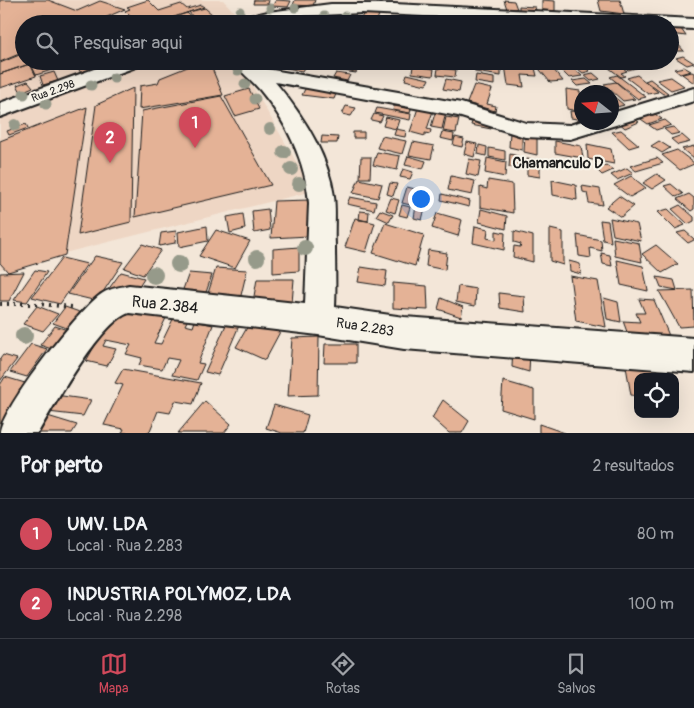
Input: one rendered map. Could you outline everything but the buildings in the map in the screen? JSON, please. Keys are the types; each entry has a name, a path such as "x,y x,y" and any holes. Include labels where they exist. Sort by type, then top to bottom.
{"street":[{"path":"248,15 252,12 291,9 360,7 517,15"},
{"path":"679,23 694,24"},
{"name":"Rua 2.298","path":"0,110 109,70"},
{"name":"Rua 2.283","path":"252,70 290,116 310,156 318,180 322,207 321,297 318,320 404,332 694,355"},
{"path":"264,70 461,110 525,130 570,132 577,130"},
{"path":"619,118 694,94"},
{"name":"Rua 2.384","path":"17,433 47,383 91,324 114,303 129,299 318,320"}],"path":[{"path":"0,304 65,306 103,313"}],"shaded area":[{"path":"0,0 223,0 237,15 15,15 15,70 243,70 313,191 0,269"}],"place":[{"name":"UMV. LDA","path":"195,148"},
{"name":"INDUSTRIA POLYMOZ, LDA","path":"110,163"}],"district":[{"name":"Chamanculo D","path":"558,163"}]}
